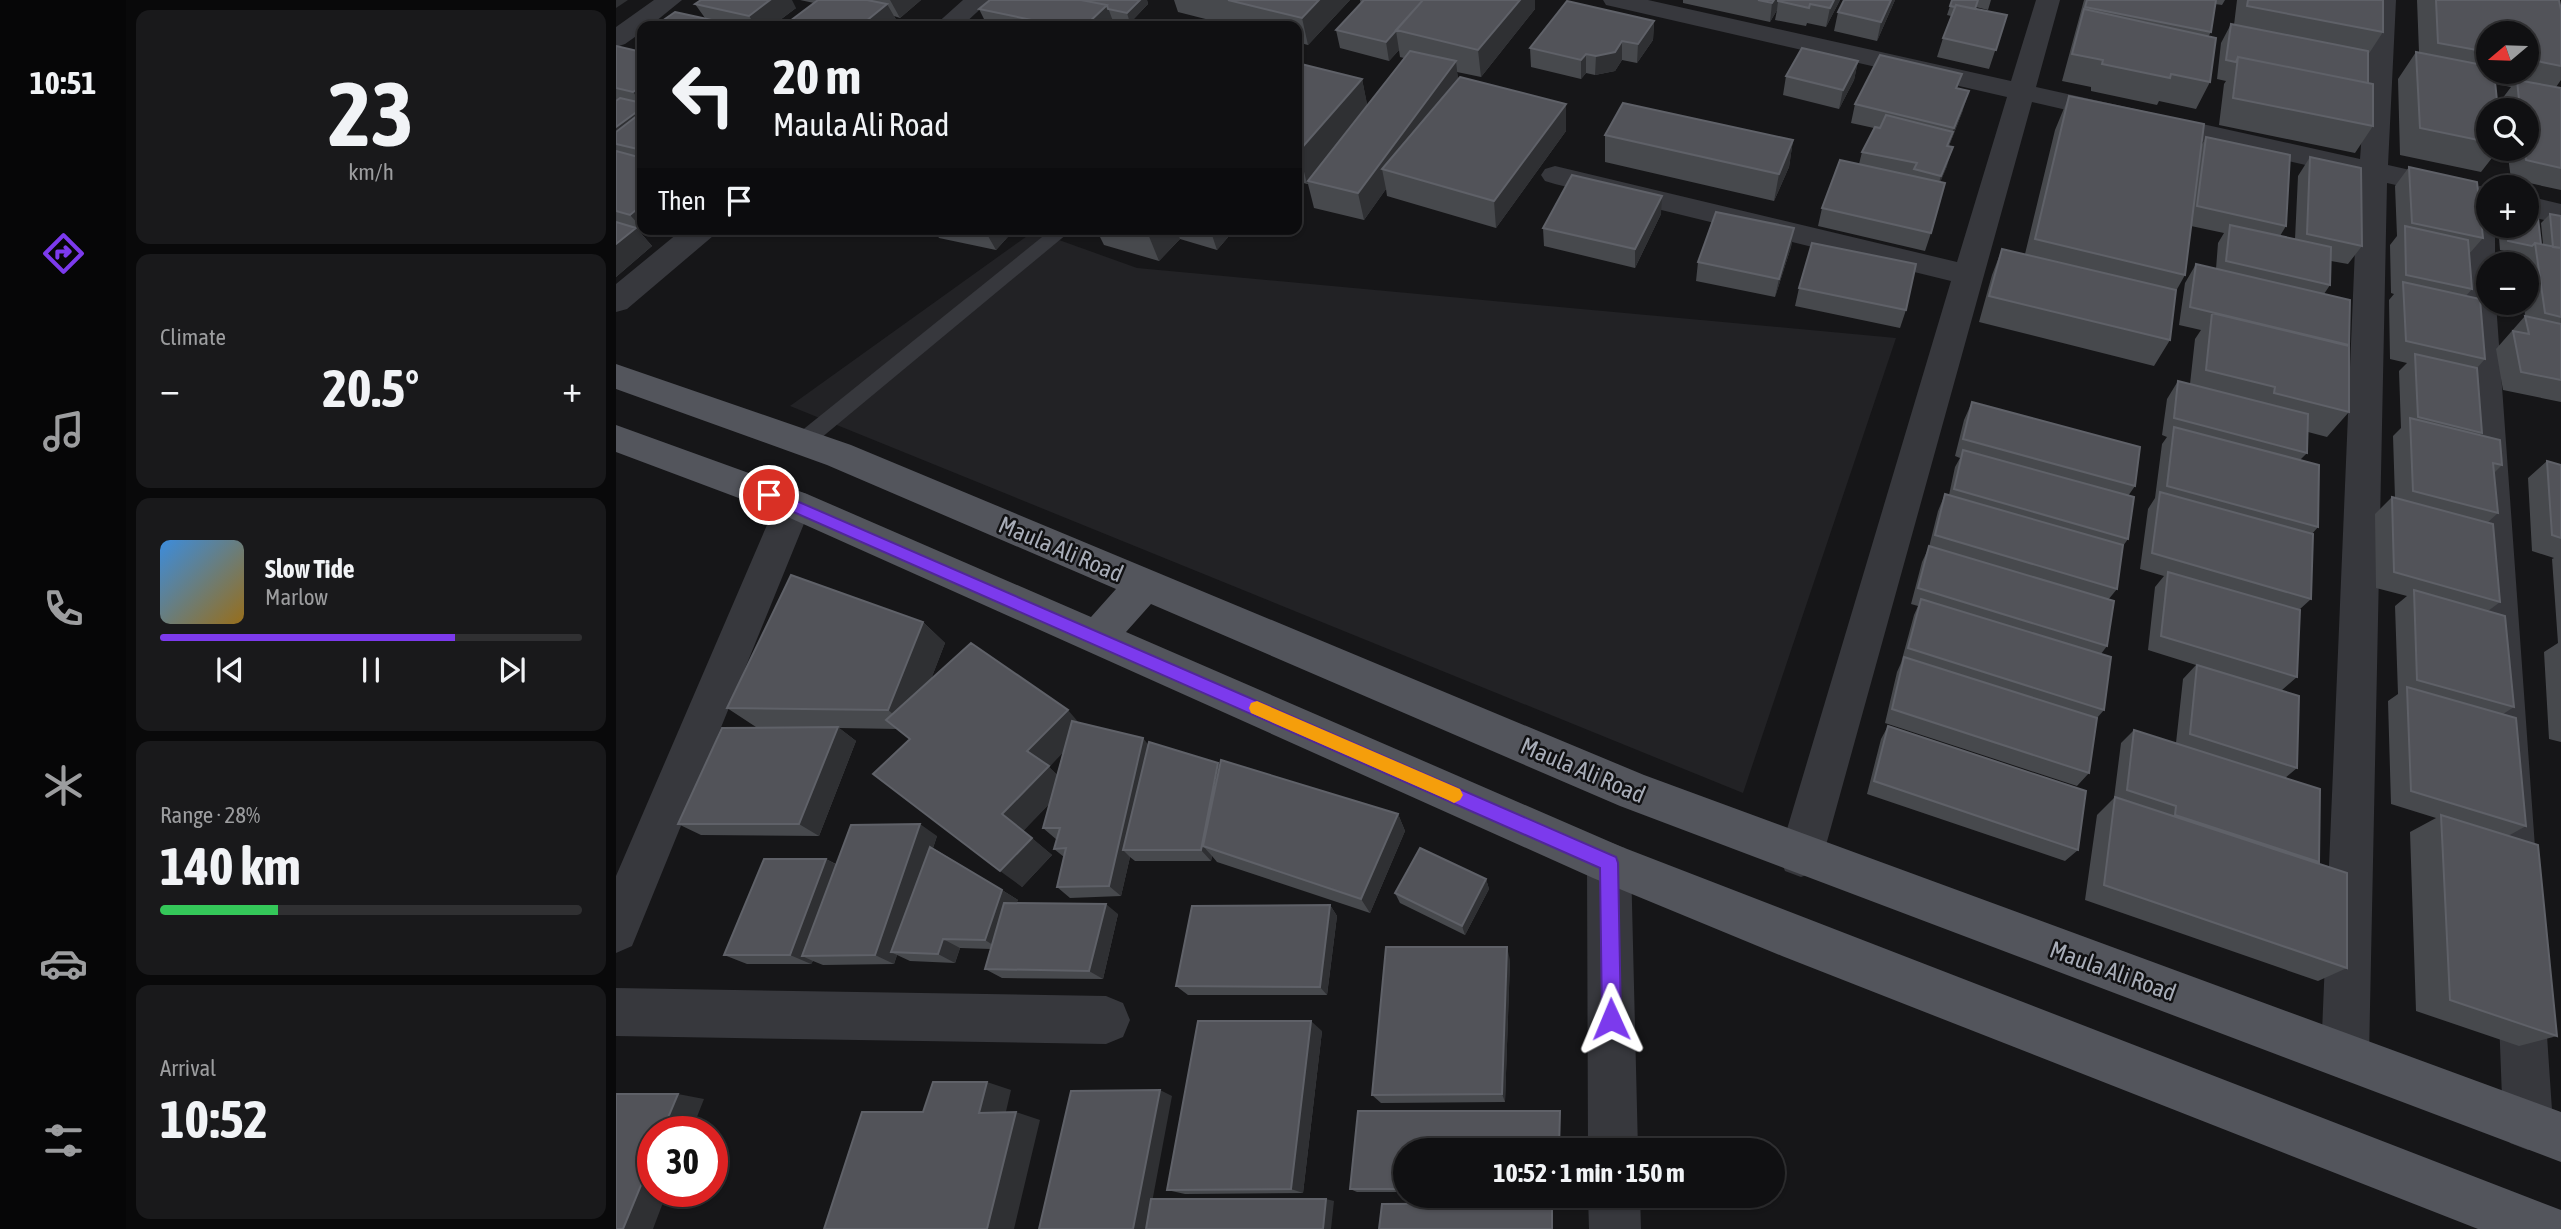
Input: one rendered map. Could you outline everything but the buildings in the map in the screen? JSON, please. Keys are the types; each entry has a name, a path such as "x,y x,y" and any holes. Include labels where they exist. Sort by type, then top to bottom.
{"main road":[{"name":"Maula Ali Road","path":"616,376 802,442 1635,792 2545,1131"},
{"path":"616,438 794,504 1609,863 1794,938 2545,1229"},
{"path":"1097,638 1144,585"}],"street":[{"path":"641,21 670,0"},
{"path":"953,21 978,0"},
{"path":"1615,0 2476,194"},
{"path":"1801,856 2048,0"},
{"path":"2345,1056 2373,172 2384,0"},
{"path":"616,39 637,24"},
{"path":"1555,175 1968,275"},
{"path":"2539,209 2561,214"},
{"path":"616,301 695,235"},
{"path":"2483,238 2480,316 2519,944 2545,1131"},
{"path":"616,930 794,504"},
{"path":"1609,863 1614,1138"},
{"path":"616,1012 1106,1020"},
{"path":"1614,1208 1615,1229"}],"lane":[{"path":"802,442 1057,235"}],"shaded area":[{"path":"1028,235 1045,235 1137,268 1896,338 1743,793 790,406"}],"slow traffic":[{"path":"1257,708 1454,795"}],"route":[{"path":"769,495 820,515 1609,863 1611,1019"}]}
